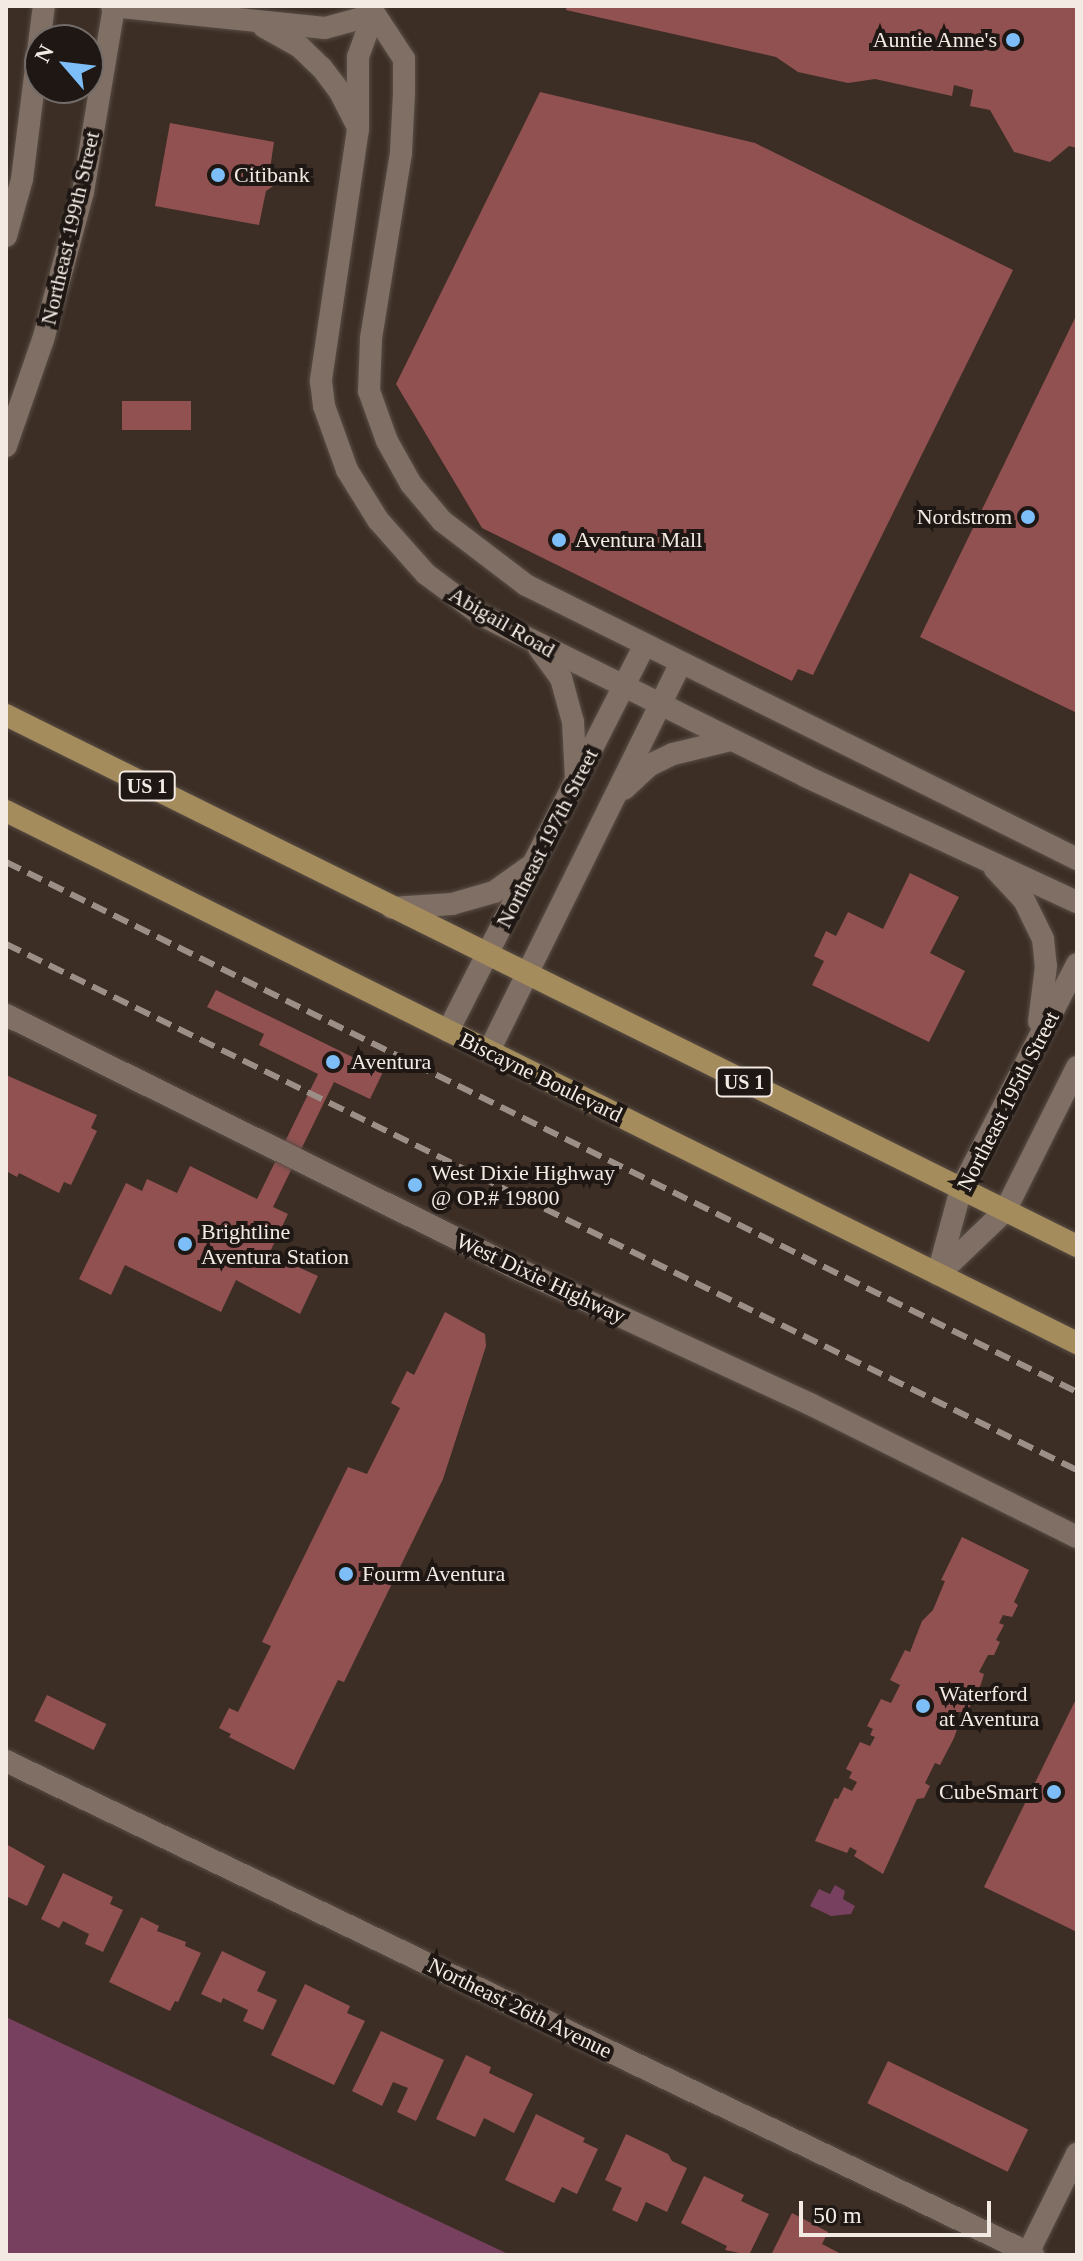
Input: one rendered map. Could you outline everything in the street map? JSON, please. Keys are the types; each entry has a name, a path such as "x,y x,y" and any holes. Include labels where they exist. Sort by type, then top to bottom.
{"main road":[{"name":"US 1","path":"6,715 1077,1246"},
{"name":"Biscayne Boulevard","path":"6,811 1077,1343"}],"street":[{"path":"6,236 22,179 44,6"},
{"path":"114,6 325,28 367,9"},
{"name":"Northeast 199th Street","path":"6,446 43,340 83,192 114,6"},
{"name":"Abigail Road","path":"367,9 358,57 358,129 323,353 324,406 347,470 378,520 426,574 481,615 538,647 1077,902"},
{"name":"Abigail Road","path":"367,9 404,59 401,153 371,352 369,391 387,441 411,484 442,521 489,561 526,585 1077,859"},
{"path":"257,23 300,47 322,68 340,92 358,129"},
{"name":"Northeast 197th Street","path":"448,1031 645,645"},
{"path":"538,647 561,678 573,722 576,780"},
{"name":"Northeast 197th Street","path":"489,1051 681,663"},
{"path":"612,802 650,765 673,754 731,740"},
{"path":"986,860 1024,900 1043,939 1046,966 1044,999 1032,1051"},
{"path":"392,908 452,904 494,892 533,864"},
{"name":"Northeast 195th Street","path":"938,1274 961,1189 1077,964"},
{"name":"West Dixie Highway","path":"6,1015 518,1269 810,1404 1077,1537"},
{"name":"Northeast 195th Street","path":"938,1274 1005,1211 1077,1068"},
{"name":"Northeast 26th Avenue","path":"6,1761 1030,2254"},
{"path":"1030,2254 1077,2154"}],"shaded area":[{"path":"835,1885 845,1891 843,1899 855,1906 851,1914 831,1916 810,1906 819,1889 830,1894"},
{"path":"6,2017 506,2253 512,2255 6,2255"}],"building":[{"path":"567,6 1077,6 1077,148 1069,146 1050,162 1014,152 990,110 970,106 973,90 954,85 952,96 875,79 848,83 798,72 776,57 566,10"},
{"path":"540,92 755,143 1013,270 813,675 798,669 792,681 482,528 396,384"},
{"name":"Citibank","path":"170,123 274,142 270,169 279,182 266,191 259,225 155,206"},
{"name":"Nordstrom","path":"1077,314 1077,713 920,637"},
{"path":"122,401 191,401 191,430 122,430"},
{"path":"910,873 959,897 930,953 965,971 929,1042 812,985 824,961 814,956 826,931 836,936 848,912 883,929"},
{"name":"Brightline Aventura Station","path":"216,990 383,1072 370,1099 334,1082 273,1207 288,1214 269,1254 318,1276 300,1314 236,1280 221,1312 125,1265 111,1295 79,1279 126,1183 142,1191 147,1179 177,1193 190,1166 257,1199 318,1074 259,1045 264,1034 207,1007"},
{"path":"6,1075 97,1115 91,1128 97,1131 71,1185 64,1182 59,1193 19,1173 17,1177 6,1171"},
{"name":"Fourm Aventura","path":"445,1312 485,1334 486,1346 443,1479 344,1682 338,1680 294,1770 229,1737 231,1734 219,1728 229,1708 238,1712 271,1646 262,1642 348,1467 367,1474 400,1408 391,1403 407,1371 414,1375"},
{"name":"Waterford at Aventura","path":"962,1537 1029,1570 1014,1602 1018,1605 1012,1617 1003,1615 999,1623 1004,1625 996,1640 1000,1642 994,1655 988,1655 979,1672 984,1674 981,1684 967,1712 957,1712 953,1722 959,1724 954,1738 940,1765 935,1763 925,1783 930,1786 924,1798 917,1799 883,1874 854,1856 857,1851 850,1847 847,1853 815,1841 835,1798 838,1799 844,1787 852,1791 857,1782 849,1778 852,1772 846,1769 860,1742 870,1746 875,1737 870,1735 873,1729 867,1726 881,1699 891,1703 900,1685 890,1680 905,1650 910,1652 922,1621 933,1610 945,1581 941,1580"},
{"path":"47,1695 106,1724 94,1750 34,1721"},
{"name":"CubeSmart","path":"1077,1697 1077,1932 984,1887"},
{"path":"6,1844 45,1866 27,1906 6,1896"},
{"path":"63,1873 113,1897 110,1904 123,1910 103,1952 85,1944 89,1934 63,1921 59,1928 41,1919"},
{"path":"141,1917 159,1926 157,1931 186,1942 185,1946 201,1953 178,2002 175,2001 170,2011 109,1982"},
{"path":"222,1951 266,1972 257,1991 277,2000 263,2030 243,2021 248,2010 223,1998 221,2003 201,1994"},
{"path":"305,1984 350,2006 347,2013 365,2021 334,2085 271,2055"},
{"path":"381,2031 444,2060 416,2121 397,2112 408,2088 393,2082 382,2106 352,2091"},
{"path":"466,2055 491,2067 489,2073 533,2094 514,2133 484,2118 475,2137 436,2119"},
{"path":"888,2061 1028,2129 1008,2172 867,2103"},
{"path":"536,2114 585,2138 583,2142 598,2149 577,2194 562,2187 554,2203 505,2180"},
{"path":"626,2134 668,2154 672,2161 687,2168 667,2212 646,2202 637,2222 612,2210 622,2188 605,2180"},
{"path":"704,2176 744,2195 741,2201 769,2214 749,2255 725,2250 727,2246 681,2223"},
{"path":"792,2213 828,2232 822,2244 843,2255 771,2255"}],"railway":[{"path":"6,862 1077,1392"},
{"path":"6,944 1077,1470"}],"place":[{"name":"Auntie Anne's","path":"1013,40"},
{"name":"Citibank","path":"218,175"},
{"name":"Nordstrom","path":"1028,517"},
{"name":"Aventura Mall","path":"559,540"},
{"name":"Aventura","path":"333,1062"},
{"name":"West Dixie Highway @ OP.# 19800","path":"415,1185"},
{"name":"Brightline Aventura Station","path":"185,1244"},
{"name":"Fourm Aventura","path":"346,1574"},
{"name":"Waterford at Aventura","path":"923,1706"},
{"name":"CubeSmart","path":"1054,1792"}]}
